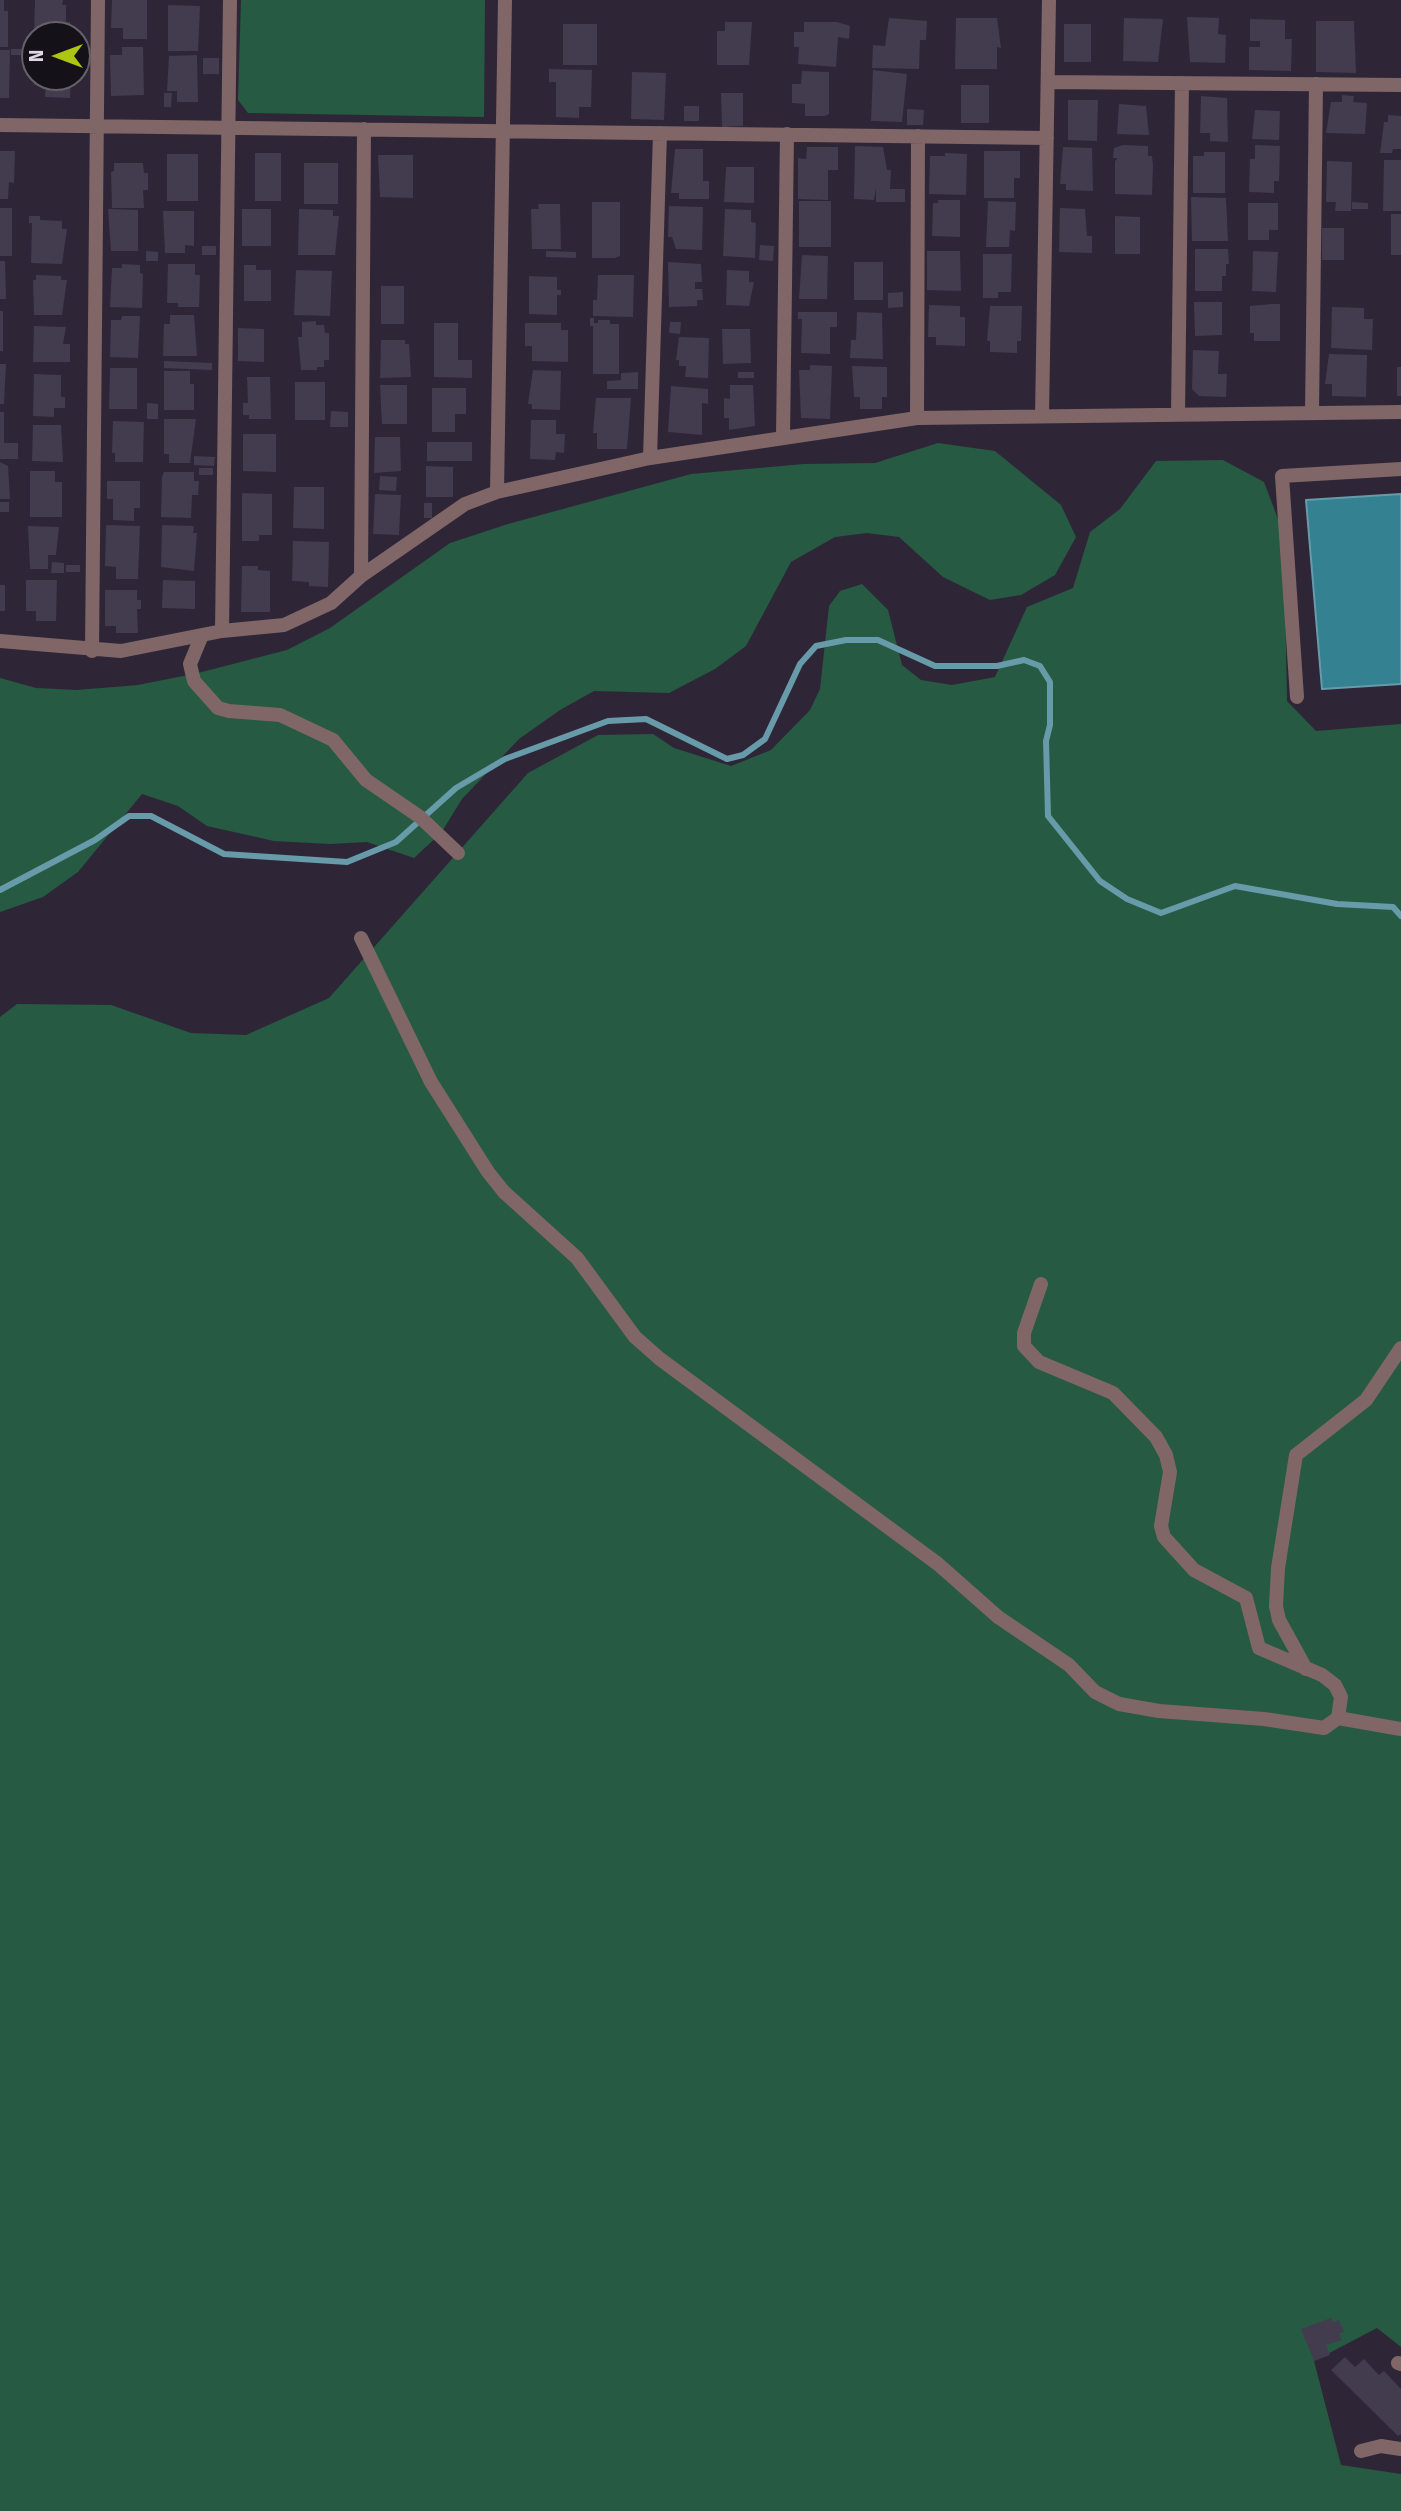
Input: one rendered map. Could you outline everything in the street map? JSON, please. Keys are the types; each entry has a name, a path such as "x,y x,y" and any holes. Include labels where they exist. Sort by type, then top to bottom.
{"street":[{"path":"92,651 98,0"},
{"path":"222,631 230,0"},
{"path":"497,492 505,0"},
{"path":"1042,416 1049,0"},
{"path":"1048,82 1401,85"},
{"path":"1178,414 1182,83"},
{"path":"1312,413 1315,84"},
{"path":"0,125 1047,138"},
{"path":"361,576 364,129"},
{"path":"650,458 660,133"},
{"path":"783,436 788,134"},
{"path":"917,418 918,136"},
{"path":"0,641 92,651 121,651 222,631 284,625 331,603 361,576 465,503 497,492 650,458 783,436 917,418 1401,412"},
{"path":"1297,696 1282,476 1401,469"},
{"path":"202,635 190,664 194,681 218,708 229,712 280,715 334,740 352,767 366,780 420,817 458,853"},
{"path":"361,938 431,1082 488,1172 504,1192 577,1258 635,1337 660,1359 938,1564 998,1617 1069,1665 1096,1692 1119,1704 1222,1718 1264,1719 1324,1728 1338,1718 1401,1729"},
{"path":"1041,1284 1024,1333 1024,1346 1039,1362 1113,1393 1156,1437 1166,1455 1170,1472 1161,1526 1164,1538 1194,1570 1246,1598 1259,1648 1335,1685 1341,1697 1338,1718"},
{"path":"1306,1669 1279,1620 1276,1606 1278,1568 1296,1455 1366,1400 1401,1348"},
{"path":"1360,2451 1381,2446 1401,2449"}],"green space":[{"path":"241,0 485,0 484,117 248,113 238,100"},
{"path":"938,443 995,451 1061,505 1076,537 1055,575 1021,595 990,600 943,577 899,537 867,533 835,537 791,562 746,646 715,669 669,693 594,691 560,710 519,739 462,799 441,833 414,858 367,842 330,844 274,841 207,826 178,806 142,794 78,872 43,897 0,912 0,678 36,688 77,690 138,685 198,673 287,650 330,628 450,543 508,524 691,474 804,464 875,463"},
{"path":"1223,460 1264,482 1284,535 1287,701 1316,731 1401,724 1401,2347 1377,2328 1314,2361 1341,2465 1401,2474 1401,2511 0,2511 0,1017 17,1004 111,1005 191,1033 246,1035 329,998 528,773 598,735 653,734 674,748 731,766 771,750 810,710 820,689 829,606 840,591 862,584 888,610 902,665 921,680 952,685 995,677 1027,607 1073,588 1090,532 1120,509 1156,461"}],"water":[{"path":"1401,494 1401,684 1322,689 1306,500"}],"building":[{"path":"0,0 4,0 4,11 8,11 8,47 0,47"},
{"path":"35,0 63,0 62,5 66,5 66,21 34,21"},
{"path":"112,0 147,0 147,39 123,39 123,28 111,28"},
{"path":"168,5 200,6 198,51 168,51"},
{"path":"1187,17 1219,18 1218,34 1226,35 1225,63 1190,62"},
{"path":"889,18 927,21 926,40 920,40 919,69 872,68 873,45 885,46"},
{"path":"956,18 997,18 1001,48 997,47 997,69 955,69"},
{"path":"1124,18 1163,19 1158,62 1123,61"},
{"path":"1250,19 1285,20 1285,39 1292,39 1291,71 1249,70 1249,47 1260,47 1260,41 1250,41"},
{"path":"1316,21 1354,21 1356,73 1316,72"},
{"path":"725,22 752,22 749,65 717,65 717,31 725,31"},
{"path":"804,22 837,22 850,26 849,39 838,37 836,67 798,64 799,47 794,47 794,32 804,32"},
{"path":"563,24 597,24 597,65 563,65"},
{"path":"1064,24 1091,24 1091,62 1064,62"},
{"path":"122,47 143,47 144,95 111,96 110,55 122,55"},
{"path":"11,49 21,49 21,55 11,55"},
{"path":"0,50 10,50 9,98 0,98"},
{"path":"197,55 198,102 177,102 177,91 167,91 169,56"},
{"path":"203,58 219,58 219,74 203,74"},
{"path":"549,69 592,70 591,107 579,107 579,118 556,117 556,82 549,82"},
{"path":"873,70 907,74 902,122 871,121"},
{"path":"802,71 829,72 829,114 805,116 805,104 792,103 792,84 801,84"},
{"path":"632,72 666,73 664,120 631,119"},
{"path":"961,85 989,85 989,123 961,123"},
{"path":"46,91 70,91 70,98 45,97"},
{"path":"164,93 172,93 171,107 164,107"},
{"path":"721,93 743,93 743,126 722,127"},
{"path":"1342,95 1354,96 1353,102 1367,103 1365,134 1326,133 1331,102 1342,102"},
{"path":"1201,96 1227,98 1228,142 1210,141 1210,133 1200,133"},
{"path":"1068,100 1098,100 1097,141 1068,140"},
{"path":"1119,104 1146,106 1149,135 1117,134"},
{"path":"684,106 699,106 699,121 684,121"},
{"path":"907,109 924,110 923,125 907,125"},
{"path":"1255,110 1280,111 1279,140 1252,139"},
{"path":"1388,115 1401,116 1401,149 1393,149 1392,153 1380,153 1384,122 1388,122"},
{"path":"1123,145 1148,146 1148,156 1152,156 1153,165 1152,195 1115,194 1115,161 1118,158 1113,158 1114,148"},
{"path":"1255,145 1280,146 1279,181 1274,181 1274,193 1249,192 1250,159 1255,159"},
{"path":"855,146 883,147 887,170 891,170 890,189 905,189 905,202 876,202 876,188 874,200 854,199"},
{"path":"807,147 838,147 838,170 828,170 828,200 798,199 798,158 806,159"},
{"path":"1063,147 1092,148 1093,191 1066,190 1066,184 1060,184"},
{"path":"675,149 703,149 703,181 709,181 709,199 679,199 679,193 671,193"},
{"path":"0,151 15,151 14,183 9,182 8,199 0,199"},
{"path":"984,151 1020,151 1020,178 1014,178 1014,198 984,198"},
{"path":"1204,152 1225,152 1225,193 1193,193 1193,156 1204,156"},
{"path":"255,153 281,153 281,201 255,201"},
{"path":"945,153 967,154 966,195 929,194 930,156 945,156"},
{"path":"167,154 198,154 198,201 167,201"},
{"path":"378,155 413,155 413,198 380,197"},
{"path":"1384,160 1401,160 1401,211 1383,211"},
{"path":"1327,161 1352,162 1351,211 1335,211 1336,202 1326,202"},
{"path":"114,163 143,163 144,173 148,173 148,190 143,190 144,208 112,208 111,172 114,171"},
{"path":"304,163 338,163 338,204 304,204"},
{"path":"726,167 754,167 754,203 724,202"},
{"path":"1191,197 1226,198 1228,241 1192,241"},
{"path":"938,200 960,200 960,237 932,236 933,203 938,203"},
{"path":"799,201 831,201 831,247 799,247"},
{"path":"988,201 1016,202 1015,231 1010,230 1009,247 986,247"},
{"path":"592,202 620,202 620,256 592,258"},
{"path":"1352,202 1368,203 1368,209 1352,209"},
{"path":"1248,203 1278,203 1278,230 1269,230 1269,240 1248,240"},
{"path":"538,204 560,204 561,249 532,249 531,209 539,209"},
{"path":"669,206 703,207 702,250 676,249 672,237 668,237"},
{"path":"0,208 12,208 12,256 0,256"},
{"path":"1060,208 1085,209 1087,236 1092,236 1092,253 1059,252"},
{"path":"108,209 138,210 138,251 111,251"},
{"path":"242,209 271,209 271,246 242,246"},
{"path":"299,209 333,210 333,216 339,216 335,255 298,255"},
{"path":"725,209 751,210 751,222 756,223 755,258 723,256"},
{"path":"163,211 194,211 194,246 185,245 185,253 165,253"},
{"path":"1391,214 1401,214 1401,255 1391,255"},
{"path":"29,216 40,216 40,220 62,221 62,229 67,229 62,264 31,263 32,223 29,223"},
{"path":"1115,216 1140,217 1140,254 1115,254"},
{"path":"1322,228 1344,228 1344,260 1322,260"},
{"path":"760,245 774,246 773,261 759,260"},
{"path":"202,246 216,246 216,255 202,255"},
{"path":"1195,249 1228,249 1229,264 1226,264 1226,276 1222,276 1222,291 1195,291"},
{"path":"146,251 158,252 158,261 146,261"},
{"path":"546,251 576,252 576,258 546,257"},
{"path":"927,251 960,251 961,291 927,290"},
{"path":"1253,251 1278,252 1276,292 1252,291"},
{"path":"983,254 1012,254 1011,292 998,292 998,298 983,298"},
{"path":"802,255 828,256 827,299 799,299"},
{"path":"0,261 5,261 6,299 0,299"},
{"path":"668,262 701,264 702,282 695,282 695,289 702,289 703,300 697,300 697,306 669,307"},
{"path":"854,262 883,262 883,300 854,300"},
{"path":"122,264 140,265 140,273 143,274 142,308 110,307 112,268 122,268"},
{"path":"168,264 195,264 195,275 200,275 199,307 178,307 178,303 167,303"},
{"path":"244,265 256,265 256,270 271,270 271,301 244,301"},
{"path":"296,270 332,271 330,316 294,315"},
{"path":"727,270 749,271 749,282 754,282 749,306 726,305"},
{"path":"36,275 61,276 61,280 67,280 62,315 34,315 33,280 36,280"},
{"path":"598,275 634,275 633,317 593,316"},
{"path":"529,276 557,277 557,290 561,290 561,295 557,295 557,315 529,314"},
{"path":"381,286 404,286 404,324 381,324"},
{"path":"903,292 903,307 888,308 888,293"},
{"path":"1194,302 1222,302 1222,335 1195,336"},
{"path":"1280,304 1280,341 1254,341 1254,333 1250,333 1250,306"},
{"path":"929,305 960,306 960,317 965,317 965,346 936,345 936,337 928,337"},
{"path":"990,306 1022,306 1021,341 1017,341 1017,353 990,352 990,341 987,341"},
{"path":"1332,307 1364,308 1364,319 1373,319 1372,350 1331,348"},
{"path":"0,311 3,311 3,351 0,351"},
{"path":"798,312 837,312 837,327 830,327 830,354 801,353 802,319 798,319"},
{"path":"857,312 882,313 883,359 850,358 851,340 856,340"},
{"path":"170,315 194,315 197,356 163,356 164,324 170,324"},
{"path":"122,316 140,316 138,358 110,357 111,320 121,320"},
{"path":"590,318 594,318 594,323 598,323 598,320 610,320 610,324 619,324 619,374 593,374 593,326 590,326"},
{"path":"316,321 316,325 324,325 325,333 329,333 329,360 324,360 324,367 317,367 317,370 301,370 298,337 302,337 302,322"},
{"path":"670,322 681,322 680,334 669,333"},
{"path":"434,323 458,323 458,360 472,360 472,378 434,377"},
{"path":"525,323 561,323 561,330 568,330 568,362 532,361 532,346 525,346"},
{"path":"34,326 66,327 63,344 70,344 70,362 33,362"},
{"path":"238,328 264,329 264,362 238,361"},
{"path":"722,329 750,329 751,363 723,364"},
{"path":"679,337 709,338 708,378 685,377 686,366 679,366 679,360 676,360"},
{"path":"381,340 405,340 405,344 409,344 411,377 380,378"},
{"path":"1193,350 1219,351 1218,374 1227,374 1226,397 1199,396 1192,389"},
{"path":"1329,354 1367,355 1366,397 1332,396 1332,384 1325,384"},
{"path":"164,361 212,363 212,370 164,368"},
{"path":"0,364 6,364 4,404 0,404"},
{"path":"810,365 832,366 830,419 801,418 799,370 810,370"},
{"path":"852,366 887,367 887,397 882,397 882,409 860,409 860,397 854,397"},
{"path":"1397,367 1401,367 1401,396 1397,396"},
{"path":"110,368 137,368 137,409 109,409"},
{"path":"533,370 561,371 560,410 532,409 532,404 528,404"},
{"path":"164,371 190,371 190,384 194,384 194,410 164,410"},
{"path":"638,372 638,389 607,389 607,381 621,380 621,373"},
{"path":"738,372 754,372 754,378 738,378"},
{"path":"34,374 61,375 61,397 65,397 65,408 54,408 54,417 33,416"},
{"path":"247,377 270,377 271,419 249,419 249,415 243,415 243,403 248,403"},
{"path":"295,382 325,382 325,420 295,420"},
{"path":"380,385 407,385 407,424 382,424"},
{"path":"730,385 753,385 755,426 729,430 729,418 724,418 724,398 730,399"},
{"path":"671,386 708,389 708,404 702,403 702,435 668,432"},
{"path":"432,388 466,388 466,414 455,414 455,432 432,432"},
{"path":"596,398 631,398 627,449 597,449 597,433 593,433"},
{"path":"147,403 158,404 158,419 147,419"},
{"path":"331,411 348,412 348,427 330,427"},
{"path":"0,412 4,412 4,443 18,443 18,459 0,459"},
{"path":"164,419 196,419 190,463 169,463 169,454 164,454"},
{"path":"531,420 556,420 556,434 565,434 564,453 556,452 555,460 530,459"},
{"path":"113,421 144,422 143,462 115,462 115,453 112,453"},
{"path":"33,425 61,425 63,462 32,461"},
{"path":"243,434 276,434 276,472 243,471"},
{"path":"375,437 400,437 401,471 374,473"},
{"path":"427,442 472,442 472,461 427,461"},
{"path":"194,456 215,457 214,466 194,465"},
{"path":"0,462 8,466 10,499 0,499"},
{"path":"426,466 453,467 453,497 426,497"},
{"path":"199,468 213,468 213,475 199,475"},
{"path":"30,471 55,471 55,482 62,482 62,517 30,517"},
{"path":"164,472 194,472 194,481 199,481 198,495 192,495 191,518 161,517"},
{"path":"380,476 397,477 396,491 379,490"},
{"path":"107,481 140,481 140,508 134,508 134,521 113,520 113,499 107,499"},
{"path":"294,487 324,487 324,529 293,528"},
{"path":"242,493 272,494 272,535 259,535 259,541 242,541"},
{"path":"375,494 401,495 399,535 373,534"},
{"path":"0,502 9,502 9,512 0,512"},
{"path":"424,503 432,503 432,518 424,518"},
{"path":"106,525 140,526 138,579 116,579 116,567 105,566"},
{"path":"162,525 194,526 193,533 197,533 194,571 161,567"},
{"path":"28,526 59,527 56,555 48,555 48,569 30,569"},
{"path":"293,541 329,542 328,587 309,586 309,582 292,581"},
{"path":"52,562 64,563 64,573 51,573"},
{"path":"66,565 80,565 80,572 66,572"},
{"path":"242,566 258,566 258,570 270,571 270,612 241,612"},
{"path":"26,580 57,580 56,621 36,621 36,611 26,611"},
{"path":"163,580 195,581 195,609 162,608"},
{"path":"0,585 5,585 5,611 0,611"},
{"path":"105,590 137,590 137,600 141,600 141,609 137,609 138,633 116,633 116,626 105,626"},
{"path":"1331,2318 1333,2322 1339,2320 1344,2332 1339,2334 1342,2340 1326,2345 1330,2355 1314,2361 1301,2329"},
{"path":"1345,2357 1355,2367 1364,2359 1379,2375 1384,2371 1401,2389 1401,2434 1398,2436 1331,2370"}],"waterway":[{"path":"0,890 95,840 129,816 151,816 224,854 347,862 396,842 456,788 505,759 608,721 646,719 727,759 743,755 765,739 800,664 816,646 846,640 878,640 935,666 997,666 1024,660 1040,666 1050,682 1050,725 1046,741 1048,816 1100,881 1127,899 1161,913 1235,886 1337,904 1393,907 1401,916"}]}
